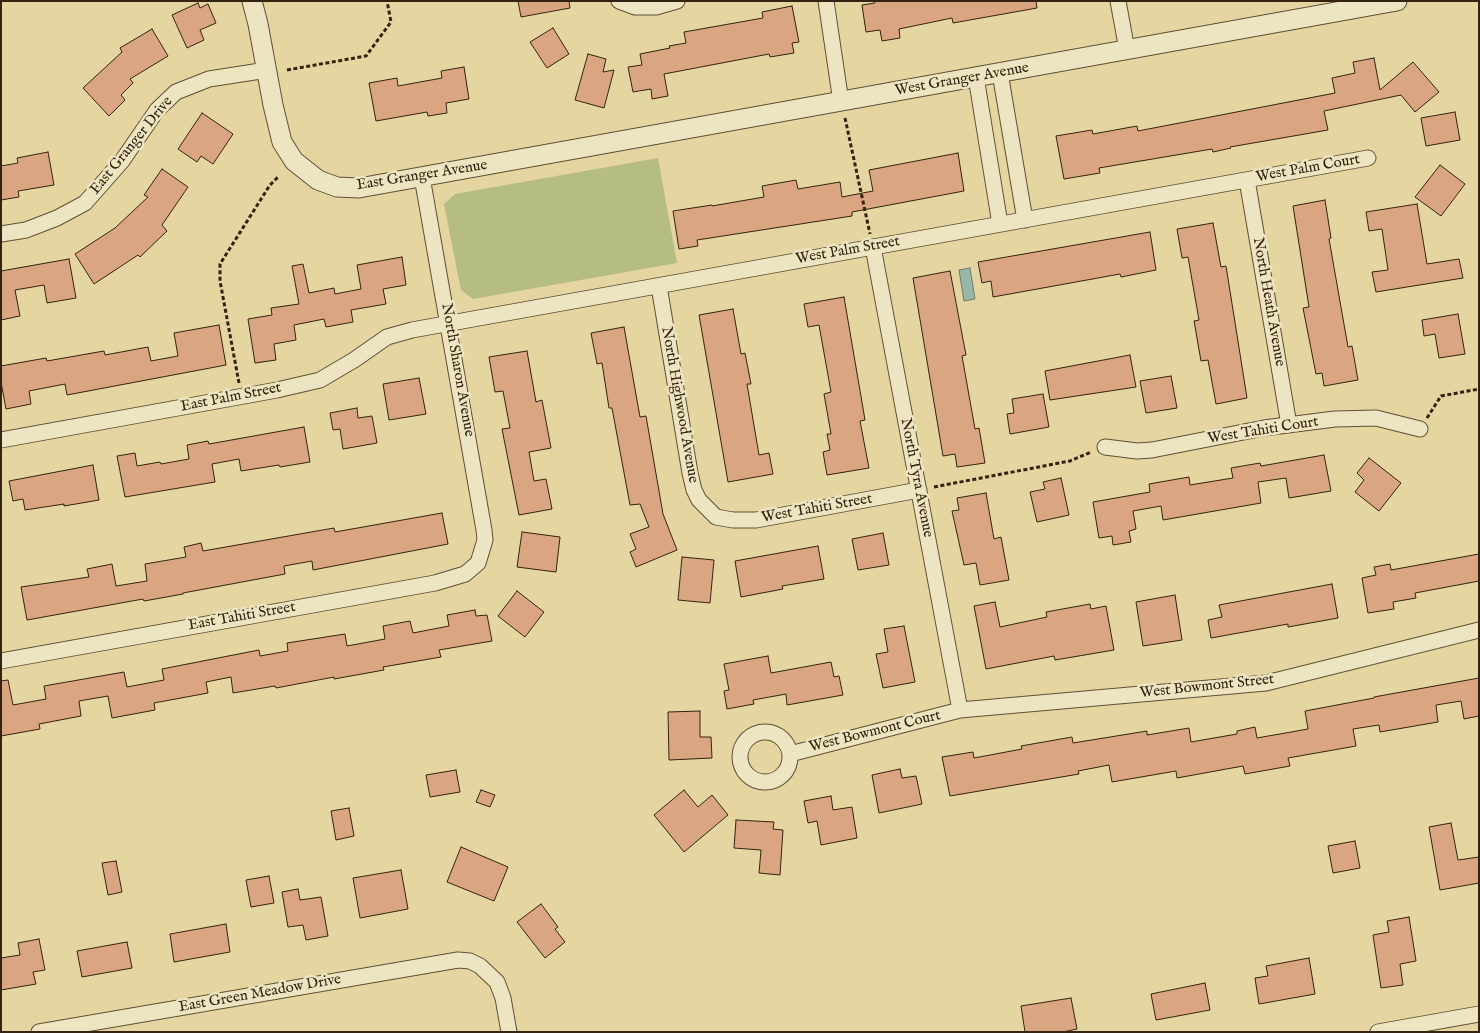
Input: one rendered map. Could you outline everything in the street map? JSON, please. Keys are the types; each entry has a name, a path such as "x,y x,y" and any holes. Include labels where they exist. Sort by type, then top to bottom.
{"street":[{"path":"252,1 267,70"},
{"path":"619,1 635,7 656,7 677,1"},
{"path":"826,1 841,102"},
{"path":"1118,1 1127,50"},
{"name":"West Granger Avenue","path":"527,158 1397,1"},
{"name":"East Granger Avenue","path":"267,70 282,142 294,161 318,180 338,187 359,188 527,158"},
{"name":"East Granger Drive","path":"1,234 26,230 50,221 86,203 122,161 157,110 176,92 209,79 267,70"},
{"path":"1000,73 1025,220"},
{"path":"976,77 1000,224"},
{"name":"West Palm Court","path":"1247,180 1368,158"},
{"name":"North Sharon Avenue","path":"422,177 484,530 485,540 478,563"},
{"name":"West Palm Street","path":"449,323 1247,180"},
{"name":"North Heath Avenue","path":"1247,180 1288,425"},
{"name":"North Tyra Avenue","path":"873,247 960,710"},
{"name":"North Highwood Avenue","path":"659,286 694,490 700,500 716,517"},
{"name":"East Palm Street","path":"1,440 320,380 387,338 412,330 449,323"},
{"name":"West Tahiti Court","path":"1105,447 1137,451 1152,450 1288,425 1335,419 1376,418 1420,429"},
{"name":"West Tahiti Street","path":"716,517 733,520 756,520 918,490"},
{"name":"East Tahiti Street","path":"1,660 434,583 465,574 478,563"},
{"name":"West Bowmont Street","path":"960,710 1266,683 1479,630"},
{"name":"West Bowmont Court","path":"790,754 960,710"},
{"name":"East Green Meadow Drive","path":"39,1032 458,960 470,961 480,966 497,982 503,998 509,1032"},
{"path":"1378,1032 1479,1014"}],"path":[{"path":"287,70 366,56 391,22 387,1"},
{"path":"841,102 873,247"},
{"path":"242,396 220,281 220,264 270,185 279,176"},
{"path":"1420,429 1441,396 1479,389"},
{"path":"918,490 1070,461 1105,447"}],"green space":[{"path":"658,158 677,263 473,299 461,290 444,204 455,194"}],"shaded area":[{"path":"970,268 975,299 964,301 959,270"}],"building":[{"path":"518,1 569,1 570,8 521,17"},
{"path":"874,1 1036,1 1037,8 953,23 952,18 899,29 900,38 882,41 880,30 866,32 862,5 875,3"},
{"path":"198,3 200,8 208,4 216,23 200,30 204,40 187,48 172,15"},
{"path":"792,6 799,42 792,43 794,53 770,57 769,54 664,74 668,96 652,99 651,89 633,92 628,67 642,65 640,54 686,43 684,32 763,18 762,12"},
{"path":"553,28 569,54 547,68 530,42"},
{"path":"152,29 168,56 130,79 133,83 121,95 125,100 109,116 83,88 122,52 120,48"},
{"path":"588,54 606,59 603,72 614,70 604,108 575,100"},
{"path":"1374,58 1380,90 1413,62 1439,92 1415,112 1401,95 1324,111 1328,130 1230,147 1213,152 1212,149 1099,168 1100,173 1064,179 1056,136 1092,130 1093,134 1137,126 1138,131 1335,93 1332,78 1355,73 1353,62"},
{"path":"464,67 469,99 446,103 447,113 428,116 427,112 376,121 369,83 397,78 398,86 442,78 441,71"},
{"path":"1455,112 1460,140 1426,146 1421,118"},
{"path":"202,113 233,134 213,164 201,156 197,162 178,149"},
{"path":"48,152 54,185 18,191 19,197 1,200 1,166 18,163 17,158"},
{"path":"958,153 964,191 852,212 852,216 697,240 698,246 679,249 673,211 764,197 762,186 796,180 798,189 840,182 842,197 873,191 869,170"},
{"path":"1440,165 1465,184 1441,216 1415,197"},
{"path":"162,169 188,187 162,225 167,231 140,257 138,255 94,284 75,254 115,228 148,197 144,195"},
{"path":"1325,200 1331,238 1329,239 1348,347 1352,346 1358,380 1324,386 1322,373 1316,374 1303,308 1309,307 1293,206"},
{"path":"1417,204 1427,264 1459,259 1463,278 1376,292 1372,272 1388,270 1382,229 1369,231 1366,212"},
{"path":"1213,223 1221,267 1226,266 1247,398 1216,404 1208,360 1201,361 1194,321 1199,320 1188,257 1182,258 1177,229"},
{"path":"1150,232 1156,270 1121,277 1120,274 993,297 991,281 982,283 978,262"},
{"path":"402,257 406,285 383,289 386,304 351,310 353,322 326,327 324,319 294,325 296,340 274,344 276,360 255,363 248,319 272,315 271,308 299,304 292,266 303,264 309,293 334,288 335,294 361,289 357,265"},
{"path":"69,259 76,298 47,303 44,285 15,290 20,316 1,320 1,271"},
{"path":"950,271 966,355 962,356 975,429 979,428 985,463 957,467 955,454 943,456 913,278"},
{"path":"844,297 865,420 860,421 869,468 827,475 823,452 830,450 827,434 831,434 824,394 831,392 819,325 808,327 804,304"},
{"path":"733,309 741,354 745,353 751,384 747,384 759,455 769,453 773,474 728,482 699,315"},
{"path":"1458,314 1465,354 1439,358 1435,334 1424,336 1422,320"},
{"path":"219,325 226,365 67,395 65,384 29,391 31,404 6,409 1,382 1,366 46,358 47,361 104,351 105,355 148,347 151,361 178,356 174,333"},
{"path":"624,327 640,417 646,416 663,514 677,550 636,567 630,552 636,549 630,534 649,527 640,504 630,505 612,408 609,408 602,363 597,364 591,333"},
{"path":"527,351 536,402 542,400 551,448 529,452 534,481 546,479 552,509 519,515 502,429 510,428 503,391 495,392 489,357"},
{"path":"1130,355 1136,387 1050,400 1045,371"},
{"path":"1171,376 1177,408 1146,413 1140,381"},
{"path":"419,378 426,414 389,420 383,384"},
{"path":"1043,394 1049,427 1010,434 1007,414 1014,413 1012,399"},
{"path":"357,408 358,418 372,416 377,443 343,449 340,429 333,430 330,413"},
{"path":"304,427 310,462 241,471 239,459 212,464 215,482 125,497 117,456 135,453 137,466 160,462 161,464 189,459 187,445 208,441 209,444"},
{"path":"1324,455 1331,491 1289,498 1286,478 1258,482 1261,503 1163,520 1161,506 1133,511 1136,529 1129,531 1131,542 1113,545 1112,536 1099,538 1093,502 1150,492 1149,484 1189,477 1190,485 1233,478 1231,468 1260,463 1261,466"},
{"path":"1369,458 1401,483 1379,511 1355,492 1364,480 1357,473"},
{"path":"93,465 99,500 25,510 23,499 13,501 9,481"},
{"path":"1061,478 1069,515 1037,522 1030,492 1045,489 1043,482"},
{"path":"986,493 994,539 1001,537 1009,580 980,585 976,563 964,565 952,511 959,510 957,498"},
{"path":"442,513 448,544 313,570 312,561 284,566 285,574 144,601 143,599 27,620 21,587 89,577 87,569 112,564 116,586 147,581 145,564 186,557 184,547 201,543 203,551 334,528 335,532"},
{"path":"522,532 560,537 556,572 517,567"},
{"path":"883,533 889,565 858,570 852,539"},
{"path":"818,546 824,579 782,586 783,589 741,597 735,561"},
{"path":"1479,554 1479,581 1415,593 1416,598 1393,602 1394,609 1368,613 1362,578 1376,575 1374,567 1390,564 1391,570"},
{"path":"682,557 714,560 710,603 678,600"},
{"path":"1332,584 1338,618 1288,627 1288,624 1211,638 1208,620 1222,617 1219,605"},
{"path":"517,591 544,612 525,637 498,616"},
{"path":"1175,595 1182,640 1143,646 1136,602"},
{"path":"995,602 1000,627 1047,617 1046,612 1090,604 1091,609 1106,606 1114,650 1055,660 1054,656 986,669 974,606"},
{"path":"475,610 476,616 487,615 492,641 439,650 441,657 383,667 384,670 334,679 334,677 276,688 275,686 233,693 231,677 206,682 208,693 154,703 155,710 112,718 108,696 79,701 81,716 39,724 40,729 1,736 1,681 8,680 13,705 46,699 44,686 124,672 127,687 164,680 162,669 259,650 260,656 288,651 287,643 345,634 347,646 385,639 383,626 410,621 413,633 449,626 447,615"},
{"path":"904,626 915,682 883,688 876,654 888,652 884,629"},
{"path":"768,656 771,673 831,662 834,677 839,676 843,695 787,705 786,694 753,700 754,704 727,709 724,691 729,690 724,664"},
{"path":"1479,678 1479,716 1464,719 1461,701 1436,705 1438,722 1380,732 1379,725 1353,729 1356,746 1288,758 1290,766 1245,774 1243,766 1177,778 1176,771 1112,782 1109,765 1078,771 1079,774 950,796 942,757 973,752 974,758 1022,749 1021,746 1072,737 1073,743 1147,731 1147,735 1189,728 1191,742 1237,734 1237,731 1255,727 1257,738 1308,729 1305,711"},
{"path":"700,711 700,737 711,737 712,758 669,760 668,712"},
{"path":"900,769 902,778 916,776 922,804 879,813 872,775"},
{"path":"456,770 460,792 430,797 426,775"},
{"path":"481,790 495,795 490,807 476,802"},
{"path":"684,790 698,807 712,795 728,815 684,852 654,815"},
{"path":"831,796 833,810 852,807 857,838 821,845 817,821 808,823 804,801"},
{"path":"349,808 354,836 336,840 331,811"},
{"path":"736,820 774,822 773,829 783,830 780,875 759,873 761,850 734,848"},
{"path":"1451,823 1458,860 1479,857 1479,883 1440,890 1429,827"},
{"path":"1355,841 1360,868 1333,873 1328,846"},
{"path":"461,847 508,867 494,901 447,882"},
{"path":"116,861 122,892 108,895 102,863"},
{"path":"401,870 408,909 360,918 353,878"},
{"path":"269,876 274,903 251,907 246,880"},
{"path":"298,889 300,900 321,897 328,936 306,940 303,925 288,927 282,892"},
{"path":"541,904 558,927 555,929 565,942 545,958 517,922"},
{"path":"1409,917 1416,961 1400,964 1403,985 1381,988 1373,935 1389,932 1387,921"},
{"path":"226,924 230,952 174,962 170,934"},
{"path":"39,939 45,970 33,972 36,984 1,990 1,958 20,955 18,943"},
{"path":"127,942 132,968 82,977 77,951"},
{"path":"1309,958 1315,994 1259,1004 1255,978 1268,976 1266,966"},
{"path":"1205,983 1210,1010 1156,1020 1151,994"},
{"path":"1071,998 1077,1029 1063,1032 1025,1032 1021,1006"}]}
